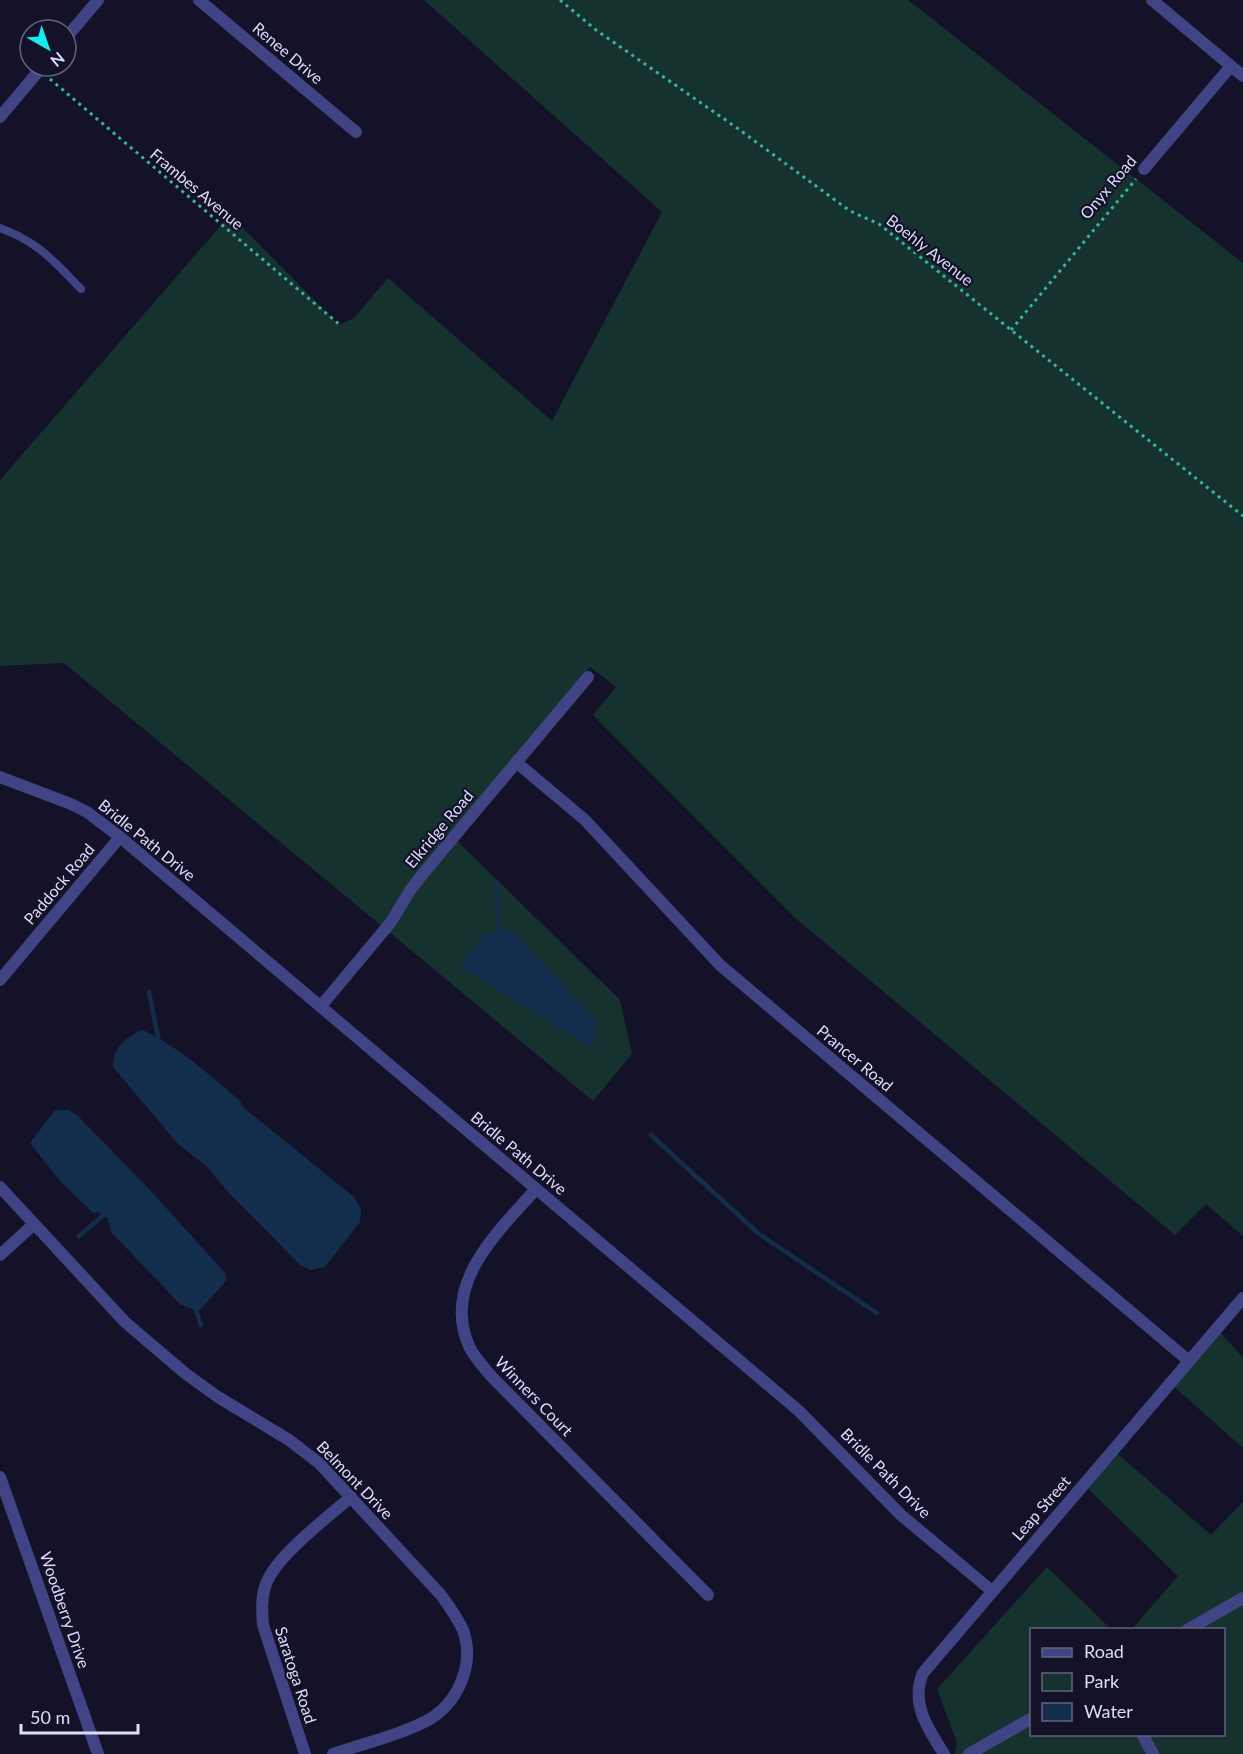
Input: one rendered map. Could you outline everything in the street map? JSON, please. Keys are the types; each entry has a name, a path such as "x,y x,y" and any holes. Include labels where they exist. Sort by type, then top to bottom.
{"street":[{"path":"78,24 98,0"},
{"name":"Renee Drive","path":"199,0 356,132"},
{"path":"1152,0 1243,76"},
{"name":"Onyx Road","path":"1144,169 1231,66"},
{"path":"0,117 33,78"},
{"name":"Elkridge Road","path":"321,1006 391,922 411,889 426,870 588,677"},
{"name":"Prancer Road","path":"516,762 585,820 720,965 1189,1361"},
{"name":"Bridle Path Drive","path":"0,777 71,804 87,812 120,837 799,1411 894,1508 992,1591"},
{"name":"Paddock Road","path":"0,980 120,837"},
{"name":"Belmont Drive","path":"0,1187 114,1311 156,1350 218,1397 306,1452 351,1497 441,1595 454,1613 463,1631 467,1649 466,1670 459,1690 448,1704 431,1718 413,1726 333,1754"},
{"name":"Winners Court","path":"536,1189 480,1255 470,1274 462,1304 464,1331 470,1347 490,1376 708,1595"},
{"path":"0,1255 34,1224"},
{"name":"Leap Street","path":"944,1754 920,1711 917,1692 919,1681 932,1661 1243,1298"},
{"name":"Woodberry Drive","path":"0,1478 98,1754"},
{"name":"Saratoga Road","path":"305,1754 263,1625 261,1611 264,1590 269,1577 280,1562 351,1497"},
{"path":"1189,1628 1243,1598"},
{"path":"969,1754 1030,1719"},
{"path":"1143,1736 1154,1754"}],"lane":[{"path":"0,228 21,235 42,248 81,288"}],"path":[{"name":"Boehly Avenue","path":"560,0 596,30 737,128 850,211 879,224 1243,516"},
{"name":"Frambes Avenue","path":"53,78 340,325"},
{"name":"Onyx Road","path":"1011,330 1144,169"}],"green space":[{"path":"424,0 908,0 1243,263 1243,1236 1206,1204 1175,1235 793,916 593,715 616,687 590,667 451,835 620,1000 632,1054 593,1101 64,663 0,666 0,480 230,215 339,325 354,318 388,278 552,421 662,212"},
{"path":"1215,1326 1243,1358 1243,1448 1168,1381"},
{"path":"1111,1448 1211,1535 1243,1502 1243,1754 955,1754 957,1742 937,1689 1047,1567 1110,1628 1030,1628 1030,1736 1225,1736 1225,1628 1133,1628 1178,1576 1083,1484"}],"water":[{"path":"505,930 513,932 596,1019 593,1049 460,966 484,934"},
{"path":"143,1030 194,1062 240,1101 243,1107 354,1197 361,1209 360,1222 325,1267 311,1270 300,1265 228,1192 206,1166 177,1143 113,1067 115,1054 126,1039"},
{"path":"55,1110 69,1110 78,1116 149,1189 226,1274 226,1281 199,1311 181,1305 111,1232 108,1219 99,1212 93,1213 60,1181 30,1143"}],"waterway":[{"path":"496,883 499,931"},
{"path":"149,992 159,1042"},
{"path":"651,1135 759,1234 877,1313"},
{"path":"79,1236 107,1212"},
{"path":"194,1304 201,1325"}]}
